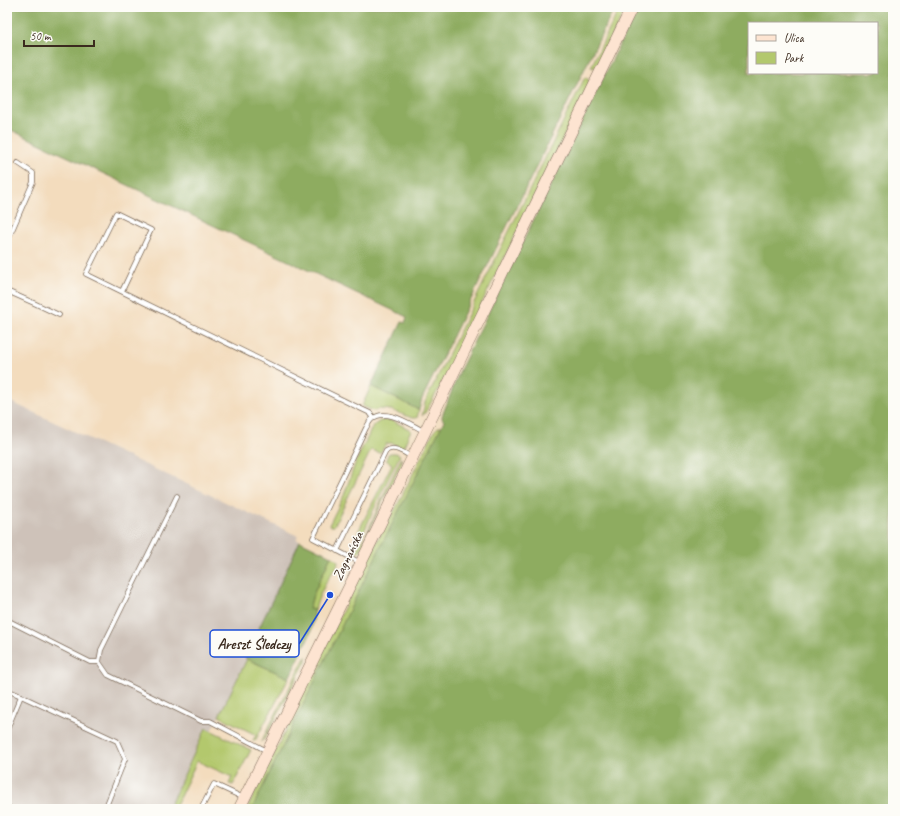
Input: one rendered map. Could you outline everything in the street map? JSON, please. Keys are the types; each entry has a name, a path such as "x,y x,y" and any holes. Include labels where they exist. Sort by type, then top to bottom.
{"street":[{"name":"Zagnańska","path":"239,809 361,563 632,7"}],"lane":[{"path":"7,242 33,182 33,173 18,162"},
{"path":"122,291 151,230 116,213 86,274 342,400 370,414 374,418"},
{"path":"7,267 7,272"},
{"path":"7,291 59,315"},
{"path":"361,563 313,538 366,428 374,418 383,415 391,416 424,432"},
{"path":"337,551 386,451 393,448 412,457"},
{"path":"177,496 101,650 99,662 108,676 200,721 210,721 268,751"},
{"path":"7,620 90,662 99,662"},
{"path":"7,690 117,741 125,758 105,809"},
{"path":"8,727 21,696"},
{"path":"201,809 214,784 245,798"},
{"path":"7,807 12,809"}],"shaded area":[{"path":"7,400 298,536 296,539 300,541 245,658 247,659 219,716 211,731 206,729 168,809 7,809"}],"green space":[{"path":"7,7 615,7 422,399 419,410 371,386 402,322 405,323 407,317 7,128"},
{"path":"620,7 627,7 597,66 594,68 591,67"},
{"path":"638,7 893,7 893,809 252,809 444,421 442,416 460,370"},
{"path":"585,77 590,83 446,376 422,416 425,402"},
{"path":"371,386 419,410 417,418 412,418 391,410 380,409 374,411 362,406"},
{"path":"380,421 393,421 411,430 403,448 391,443 386,444 380,453 371,450 334,526 329,525 344,495 356,461 373,426"},
{"path":"438,427 441,427 252,809 247,809 376,543 398,504 434,431"},
{"path":"388,454 400,455 362,536 357,534 392,464 386,460"},
{"path":"401,458 402,463 382,502 362,548 359,552 353,553 365,538"},
{"path":"300,541 331,556 313,595 309,609 315,610 311,632 289,678 245,658"},
{"path":"331,556 337,560 337,565 322,591 315,610 309,609 313,595"},
{"path":"306,656 306,661 265,738 261,742"},
{"path":"247,659 289,678 255,741 253,740 256,735 219,716"},
{"path":"206,728 251,750 233,785 229,784 232,777 197,761 174,809 168,809"}],"place":[{"name":"Areszt Śledczy","path":"330,595"}]}
